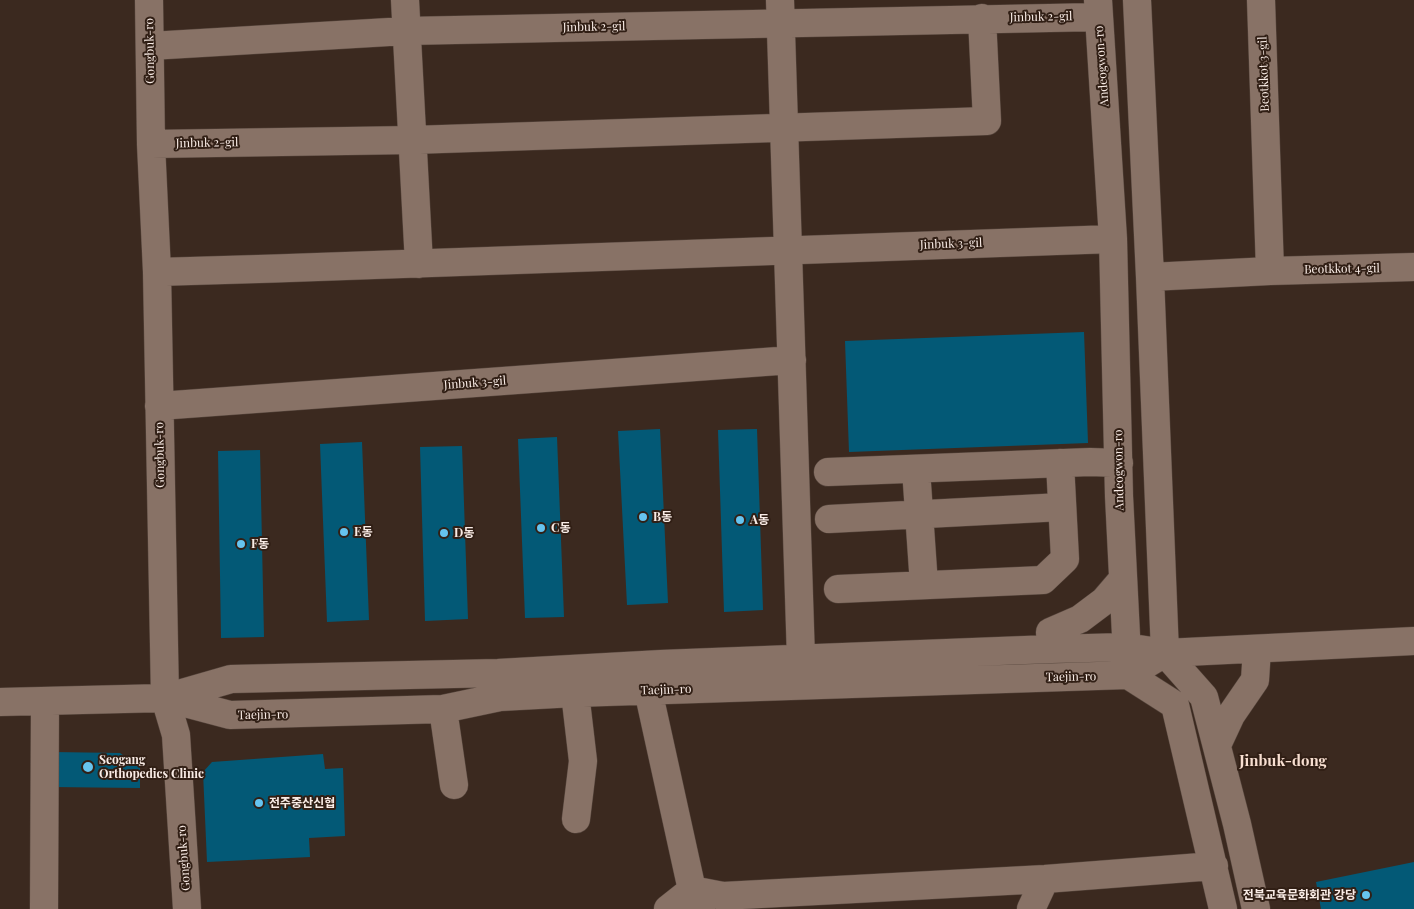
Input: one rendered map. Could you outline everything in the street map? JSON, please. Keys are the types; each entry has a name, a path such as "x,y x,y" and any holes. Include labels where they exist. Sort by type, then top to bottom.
{"street":[{"name":"Gongbuk-ro","path":"149,0 151,144 157,272 165,698 176,735 187,909"},
{"path":"405,0 419,264"},
{"path":"1137,0 1165,653 1204,697 1256,909"},
{"name":"Beotkkot 3-gil","path":"1261,0 1270,271"},
{"name":"Jinbuk 2-gil","path":"150,46 781,11 982,18 1099,8"},
{"name":"Andeogwon-ro","path":"1099,8 1114,239 1122,580 1128,675"},
{"path":"781,11 801,659"},
{"name":"Jinbuk 2-gil","path":"151,144 412,140 987,121 982,18"},
{"name":"Jinbuk 3-gil","path":"157,272 1114,239"},
{"name":"Beotkkot 4-gil","path":"1150,277 1270,271 1414,268"},
{"name":"Jinbuk 3-gil","path":"159,406 792,360"},
{"path":"828,472 1119,462"},
{"path":"838,589 1043,580 1065,559 1060,463"},
{"path":"916,469 924,585"},
{"path":"829,519 1062,508"},
{"path":"1051,648 1050,632 1080,620 1104,601 1122,580"},
{"name":"Taejin-ro","path":"0,702 165,698 231,679 498,673 661,664 1051,648 1126,647 1165,653 1414,641"},
{"path":"1217,745 1232,715 1255,680 1257,649"},
{"name":"Taejin-ro","path":"165,698 230,715 443,709 500,697 575,693 1128,675 1165,653"},
{"path":"1128,675 1175,705 1223,909"},
{"path":"648,690 698,900"},
{"path":"575,693 583,761 576,819"},
{"path":"44,909 45,701"},
{"path":"443,709 454,785"},
{"path":"668,909 698,900 723,896 1045,879 1214,866"},
{"path":"1031,909 1045,879"}],"building":[{"path":"1084,332 1088,443 849,452 845,341"},
{"name":"B동","path":"660,429 668,603 627,605 618,431"},
{"name":"A동","path":"757,429 763,610 724,612 718,430"},
{"name":"C동","path":"557,437 564,617 525,618 518,439"},
{"name":"E동","path":"362,442 369,620 327,622 320,444"},
{"name":"D동","path":"462,446 468,619 425,621 420,447"},
{"name":"F동","path":"260,450 264,637 221,638 218,451"},
{"path":"52,752 120,753 140,767 140,788 52,787"},
{"path":"323,754 325,769 343,768 345,836 309,838 310,857 207,862 203,772 212,762"},
{"name":"전북교육문화회관 강당","path":"1414,862 1414,909 1321,909 1316,882"}],"place":[{"name":"B동","path":"643,517"},
{"name":"A동","path":"740,520"},
{"name":"C동","path":"541,528"},
{"name":"E동","path":"344,532"},
{"name":"D동","path":"444,533"},
{"name":"F동","path":"241,544"},
{"name":"Seogang Orthopedics Clinic","path":"88,767"},
{"name":"전주중산신협","path":"259,803"},
{"name":"전북교육문화회관 강당","path":"1366,895"}],"district":[{"name":"Jinbuk-dong","path":"1283,761"}]}
